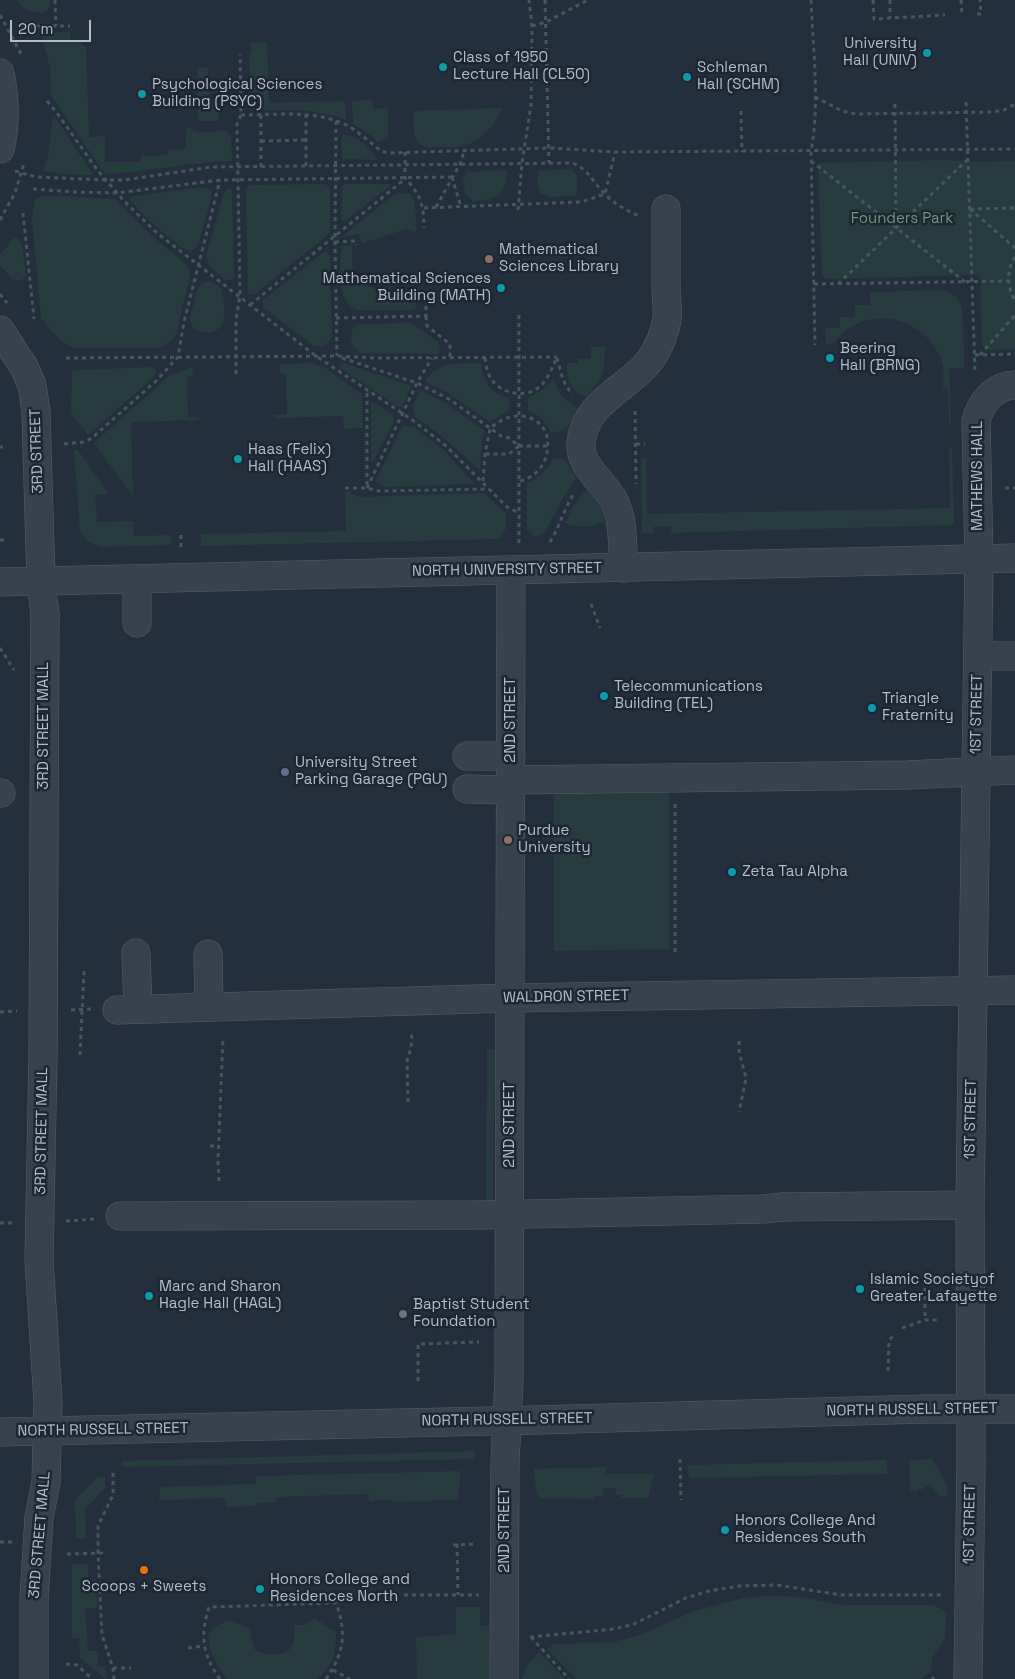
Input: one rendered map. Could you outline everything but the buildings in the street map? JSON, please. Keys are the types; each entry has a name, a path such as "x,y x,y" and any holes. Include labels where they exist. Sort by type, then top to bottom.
{"street":[{"path":"0,73 4,94 4,159"},
{"path":"624,568 620,521 614,500 585,461 580,446 582,434 593,412 638,372 653,356 661,340 667,319 666,209"},
{"name":"3RD STREET","path":"0,330 24,366 32,385 36,412 41,582"},
{"name":"MATHEWS HALL","path":"979,559 976,421 979,409 988,397 998,389 1015,385"},
{"name":"NORTH UNIVERSITY STREET","path":"0,582 1015,558"},
{"name":"1ST STREET","path":"968,1679 970,1205 979,559"},
{"name":"2ND STREET","path":"504,1679 505,1463 510,1379 512,570"},
{"path":"137,623 138,579"},
{"name":"3RD STREET MALL","path":"34,1679 34,1598 39,1518 46,1482 48,1430 39,1260 43,1056 45,614 41,582"},
{"path":"978,656 1015,656"},
{"path":"467,756 511,775"},
{"path":"467,788 511,775 675,778 907,775 1015,770"},
{"name":"WALDRON STREET","path":"136,953 128,1010 510,998 1015,990"},
{"path":"208,954 209,1007"},
{"path":"120,1216 510,1215 783,1207 970,1205"},
{"name":"NORTH RUSSELL STREET","path":"0,1432 1015,1409"}],"path":[{"path":"55,0 56,26"},
{"path":"518,207 522,163 531,105 532,26 530,0"},
{"path":"545,0 549,163"},
{"path":"532,26 546,22 588,0"},
{"path":"811,0 815,97 815,132 811,151 815,344"},
{"path":"873,0 874,19 945,15"},
{"path":"890,0 890,16"},
{"path":"961,0 962,15"},
{"path":"977,14 981,14 980,0"},
{"path":"28,26 70,26"},
{"path":"236,374 236,319 240,296 237,124 241,115 240,54"},
{"path":"815,97 848,113 992,112 1004,110 1015,104"},
{"path":"47,101 116,193 156,233 316,356 402,414 445,446 507,507 519,513"},
{"path":"966,102 975,375"},
{"path":"894,104 896,228"},
{"path":"741,111 742,152"},
{"path":"241,115 306,114 336,121 349,127 381,151 388,153 464,152 524,148 615,152 1015,149"},
{"path":"306,114 306,166"},
{"path":"261,115 261,166"},
{"path":"336,121 335,242 337,356"},
{"path":"261,141 306,140"},
{"path":"405,152 405,178 413,186 424,208 424,228"},
{"path":"436,207 460,164 464,152"},
{"path":"605,194 615,152"},
{"path":"4,159 36,177 106,180 125,180 210,167 572,164 582,166 605,194"},
{"path":"837,284 968,160"},
{"path":"811,161 965,282"},
{"path":"32,189 116,193 220,180 452,177"},
{"path":"452,177 461,207"},
{"path":"250,305 405,178"},
{"path":"64,444 84,442 92,438 156,381 178,357 184,322 220,180"},
{"path":"424,208 518,207 581,202 605,194"},
{"path":"969,209 1015,208"},
{"path":"969,209 1015,248"},
{"path":"23,213 34,320"},
{"path":"335,242 355,241 357,245"},
{"path":"1015,257 1009,270 1008,281 1015,301"},
{"path":"814,284 1008,281"},
{"path":"426,300 426,326 450,344 450,358"},
{"path":"519,315 519,544"},
{"path":"980,355 1015,315"},
{"path":"336,318 426,316"},
{"path":"975,355 1015,354"},
{"path":"337,356 417,383 449,399 490,429 501,436 509,438 519,446 536,447"},
{"path":"66,358 557,357"},
{"path":"485,358 486,368 492,380 500,388 518,394 528,393 538,388 546,379 557,357"},
{"path":"557,357 563,380 574,398"},
{"path":"367,488 417,383 432,358"},
{"path":"367,391 367,488"},
{"path":"634,408 636,492"},
{"path":"483,482 485,454 490,429 505,418 519,415 533,419 540,424 546,433 549,446 543,465 533,475 519,482"},
{"path":"636,444 646,444"},
{"path":"485,454 509,454 519,446"},
{"path":"631,481 636,483"},
{"path":"345,488 367,488 378,491 489,488"},
{"path":"550,542 556,533 566,506 578,489"},
{"path":"181,535 181,552"},
{"path":"591,604 600,628"},
{"path":"0,648 14,670"},
{"path":"675,778 676,956"},
{"path":"80,1055 84,970"},
{"path":"408,1102 407,1061 411,1048 412,1032"},
{"path":"219,1181 223,1037"},
{"path":"739,1041 738,1051 746,1078 739,1112"},
{"path":"210,1146 219,1146"},
{"path":"925,1280 925,1320"},
{"path":"902,1328 925,1320 938,1320"},
{"path":"888,1370 889,1340 896,1334"},
{"path":"418,1381 418,1344 479,1342"},
{"path":"680,1459 681,1500"},
{"path":"113,1473 113,1495 98,1526 98,1553 102,1635 114,1668 114,1679"},
{"path":"457,1544 458,1595"},
{"path":"67,1554 103,1553"},
{"path":"504,1638 614,1629 634,1624 686,1598 709,1591 739,1586 776,1586 852,1595 968,1596"},
{"path":"404,1595 504,1595"},
{"path":"274,1597 274,1604"},
{"path":"220,1679 207,1659 204,1646 203,1630 209,1607 336,1603 344,1628 340,1652 333,1670 326,1679"},
{"path":"531,1637 569,1679"},
{"path":"188,1648 204,1646"},
{"path":"66,1664 77,1665 92,1679"},
{"path":"114,1668 131,1668"},
{"path":"333,1670 350,1679"}],"green space":[{"path":"17,0 50,0 50,5 45,11 38,13 25,9"},
{"path":"70,32 70,42 82,42 82,46 86,46 89,137 105,136 105,162 141,162 141,156 167,155 168,150 186,149 186,128 191,128 196,132 226,131 231,136 232,161 105,174 51,95 50,67 41,33"},
{"path":"267,42 269,103 345,101 346,120 303,110 260,110 253,107 251,104 249,54 252,54 251,43"},
{"path":"208,67 209,102 219,104 219,119 217,121 198,121 197,68"},
{"path":"372,100 373,109 388,108 388,135 383,140 376,142 371,135 353,124 352,101"},
{"path":"502,108 492,127 482,137 469,144 456,147 427,147 419,144 415,138 413,111"},
{"path":"53,117 55,117 93,175 61,174 43,171 48,156"},
{"path":"345,135 359,140 378,160 342,159 341,139"},
{"name":"Founders Park","path":"943,160 975,162 1015,161 1015,349 989,350 982,346 980,275 826,279 822,274 818,163"},
{"path":"571,169 577,175 575,196 549,197 540,193 537,183 539,171"},
{"path":"507,170 505,185 502,191 493,198 472,201 465,193 463,179 467,172"},
{"path":"325,184 330,190 330,233 255,294 248,294 246,187 252,185"},
{"path":"345,184 389,184 390,186 345,221 341,219 342,186"},
{"path":"204,187 211,191 211,198 198,246 189,251 167,236 130,200 131,197 135,196"},
{"path":"228,188 232,190 234,277 231,280 226,280 210,267 206,255 224,193"},
{"path":"399,193 410,194 413,198 416,232 407,229 362,243 359,234 343,237 392,196"},
{"path":"43,195 115,199 154,238 187,265 190,276 176,334 172,340 160,348 77,348 68,345 58,338 41,318 32,217 35,200"},
{"path":"14,238 18,238 22,245 26,275 21,281 12,279 0,265 0,255"},
{"path":"341,246 352,246 353,282 408,297 416,295 416,307 414,310 356,310 349,305 342,291 340,274"},
{"path":"325,251 330,255 332,337 325,346 314,346 263,307 263,300"},
{"path":"210,281 221,288 224,303 224,319 220,327 207,333 194,328 190,317 199,287 203,283"},
{"path":"939,290 947,292 958,299 963,317 964,368 949,368 951,422 949,422 948,389 943,388 943,365 939,353 924,334 903,322 892,319 867,320 848,329 832,344 826,344 825,328 840,328 840,317 855,317 855,305 870,305 870,292"},
{"path":"408,323 416,326 439,343 440,352 437,354 361,353 357,351 352,343 352,331 358,324"},
{"path":"591,347 605,347 604,364 600,379 586,397 575,391 570,384 567,375 567,363 578,363 578,359 591,359"},
{"path":"341,362 411,386 402,407 398,407 339,367"},
{"path":"311,363 324,367 360,393 362,397 363,428 344,429 343,416 274,418 274,415 287,414 286,374 280,374 279,364"},
{"path":"457,363 481,363 489,386 497,394 509,398 509,411 490,422 447,392 425,382 436,369 442,366"},
{"path":"152,367 156,372 153,378 88,435 71,413 72,372 74,370"},
{"path":"192,367 193,376 187,376 188,417 199,417 199,420 131,422 133,496 94,443 169,376"},
{"path":"554,379 558,390 564,398 577,408 566,428 551,433 542,419 528,411 528,398 545,388"},
{"path":"420,391 447,404 485,431 482,441 480,470 438,433 415,417 412,407"},
{"path":"373,402 392,415 394,419 373,462 371,461 371,403"},
{"path":"404,426 414,427 445,451 474,483 385,487 376,482 400,430"},
{"path":"949,447 952,447 954,525 671,533 671,526 653,527 653,533 642,533 641,460 646,457 647,514 950,508"},
{"path":"74,450 78,450 109,494 95,495 97,522 133,521 134,536 172,535 171,545 102,547 86,540 80,531"},
{"path":"553,458 565,460 577,478 564,496 544,534 534,537 527,529 527,483 543,473"},
{"path":"586,489 598,504 605,522 585,526 565,523 571,510"},
{"path":"345,492 351,492 358,497 484,493 506,514 506,528 501,537 497,539 201,546 201,534 346,531"},
{"path":"660,790 669,794 669,949 554,951 554,794"},
{"path":"487,1049 495,1049 493,1200 486,1203"},
{"path":"474,1451 475,1459 126,1467 123,1466 121,1461"},
{"path":"932,1459 947,1484 947,1496 940,1496 928,1485 916,1492 910,1490 909,1460"},
{"path":"887,1460 887,1474 689,1478 688,1465"},
{"path":"606,1467 606,1474 654,1474 648,1498 621,1498 621,1495 616,1495 615,1488 604,1488 603,1496 595,1496 594,1499 539,1498 536,1492 534,1469"},
{"path":"461,1471 458,1498 455,1500 369,1501 368,1494 277,1497 276,1502 257,1503 257,1506 227,1507 224,1498 159,1500 160,1487 256,1484 256,1476"},
{"path":"98,1477 105,1477 105,1488 85,1509 86,1538 76,1538 75,1500"},
{"path":"72,1564 88,1564 88,1577 84,1577 84,1579 95,1579 98,1608 85,1608 88,1651 98,1651 97,1666 105,1666 106,1679 80,1658 79,1638 72,1638"},
{"path":"770,1596 800,1597 844,1605 933,1605 946,1611 945,1638 932,1659 931,1671 921,1679 576,1679 547,1649 555,1644 614,1642 640,1635 694,1611 744,1598"},
{"path":"456,1607 480,1607 480,1626 489,1626 490,1679 417,1679 416,1637 456,1634"},
{"path":"315,1618 336,1633 333,1658 318,1679 227,1679 212,1653 208,1635 216,1626 229,1620 249,1628 255,1650 272,1655 290,1649 295,1635 294,1625 304,1625"},
{"path":"539,1652 565,1679 522,1679 528,1664"}],"place":[{"name":"University Hall (UNIV)","path":"927,53"},
{"name":"Class of 1950 Lecture Hall (CL50)","path":"443,67"},
{"name":"Schleman Hall (SCHM)","path":"687,77"},
{"name":"Psychological Sciences Building (PSYC)","path":"142,94"},
{"name":"Mathematical Sciences Library","path":"489,259"},
{"name":"Mathematical Sciences Building (MATH)","path":"501,288"},
{"name":"Beering Hall (BRNG)","path":"830,358"},
{"name":"Haas (Felix) Hall (HAAS)","path":"238,459"},
{"name":"Telecommunications Building (TEL)","path":"604,696"},
{"name":"Triangle Fraternity","path":"872,708"},
{"name":"University Street Parking Garage (PGU)","path":"285,772"},
{"name":"Purdue University","path":"508,840"},
{"name":"Zeta Tau Alpha","path":"732,872"},
{"name":"Islamic Societyof Greater Lafayette","path":"860,1289"},
{"name":"Marc and Sharon Hagle Hall (HAGL)","path":"149,1296"},
{"name":"Baptist Student Foundation","path":"403,1314"},
{"name":"Honors College And Residences South","path":"725,1530"},
{"name":"Scoops + Sweets","path":"144,1570"},
{"name":"Honors College and Residences North","path":"260,1589"}]}
